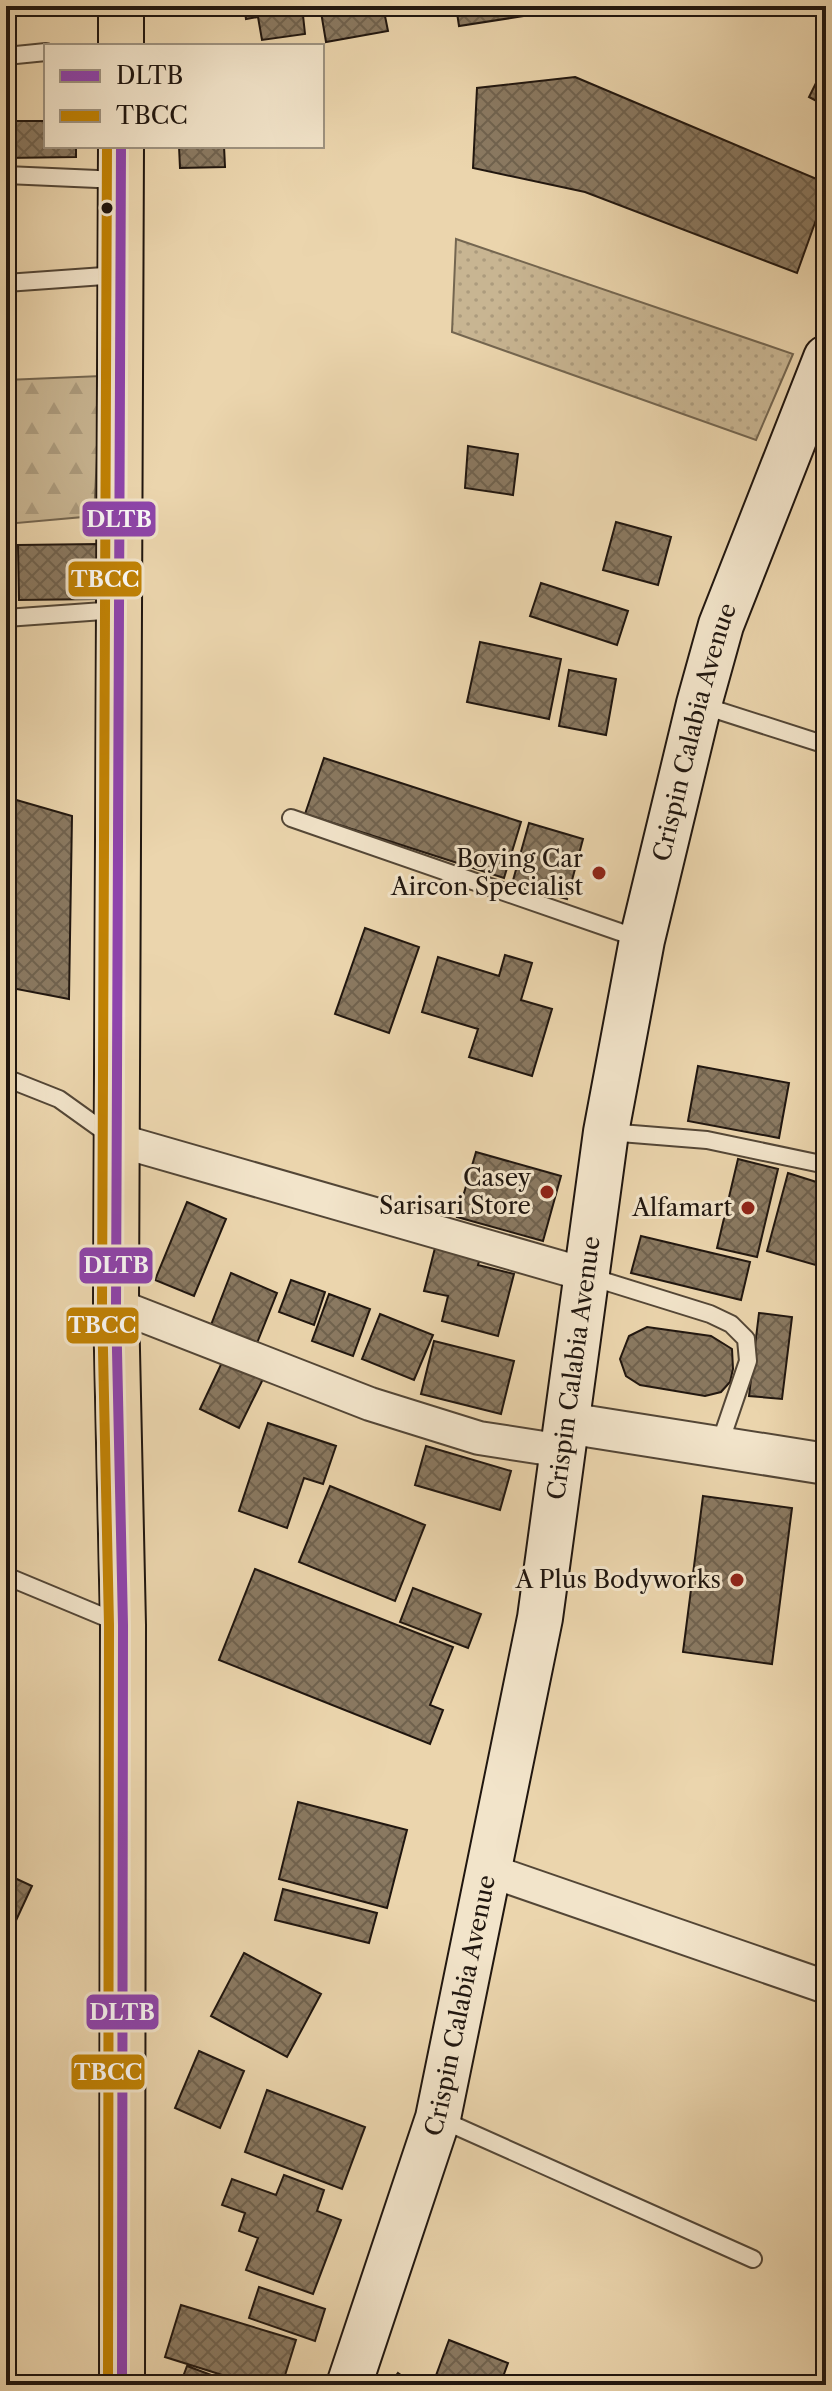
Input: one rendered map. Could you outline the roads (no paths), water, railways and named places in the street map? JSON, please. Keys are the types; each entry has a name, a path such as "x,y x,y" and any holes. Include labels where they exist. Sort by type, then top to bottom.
{"main road":[{"path":"121,6 121,44"},
{"path":"121,163 116,1305 123,1625 122,2385"},
{"name":"Crispin Calabia Avenue","path":"349,2385 438,2118 540,1618 606,1132 642,940 721,625 823,376"}],"street":[{"path":"117,1140 587,1275"},
{"path":"116,1305 370,1404 479,1438 565,1437 719,1446 826,1464"},
{"path":"488,1870 826,1987"}],"lane":[{"path":"6,56 44,52"},
{"path":"6,175 121,163"},
{"path":"6,283 120,275"},
{"path":"6,618 119,610"},
{"path":"699,704 826,745"},
{"path":"291,818 642,940"},
{"path":"6,1078 59,1099 117,1140"},
{"path":"606,1132 707,1140 826,1165"},
{"path":"587,1275 710,1314 731,1324 746,1339 748,1361 719,1446"},
{"path":"6,1576 123,1625"},
{"path":"438,2118 753,2259"}],"place":[{"name":"Boying Car Aircon Specialist","path":"599,873"},
{"name":"Casey Sarisari Store","path":"547,1192"},
{"name":"Alfamart","path":"748,1208"},
{"name":"A Plus Bodyworks","path":"737,1580"}]}
